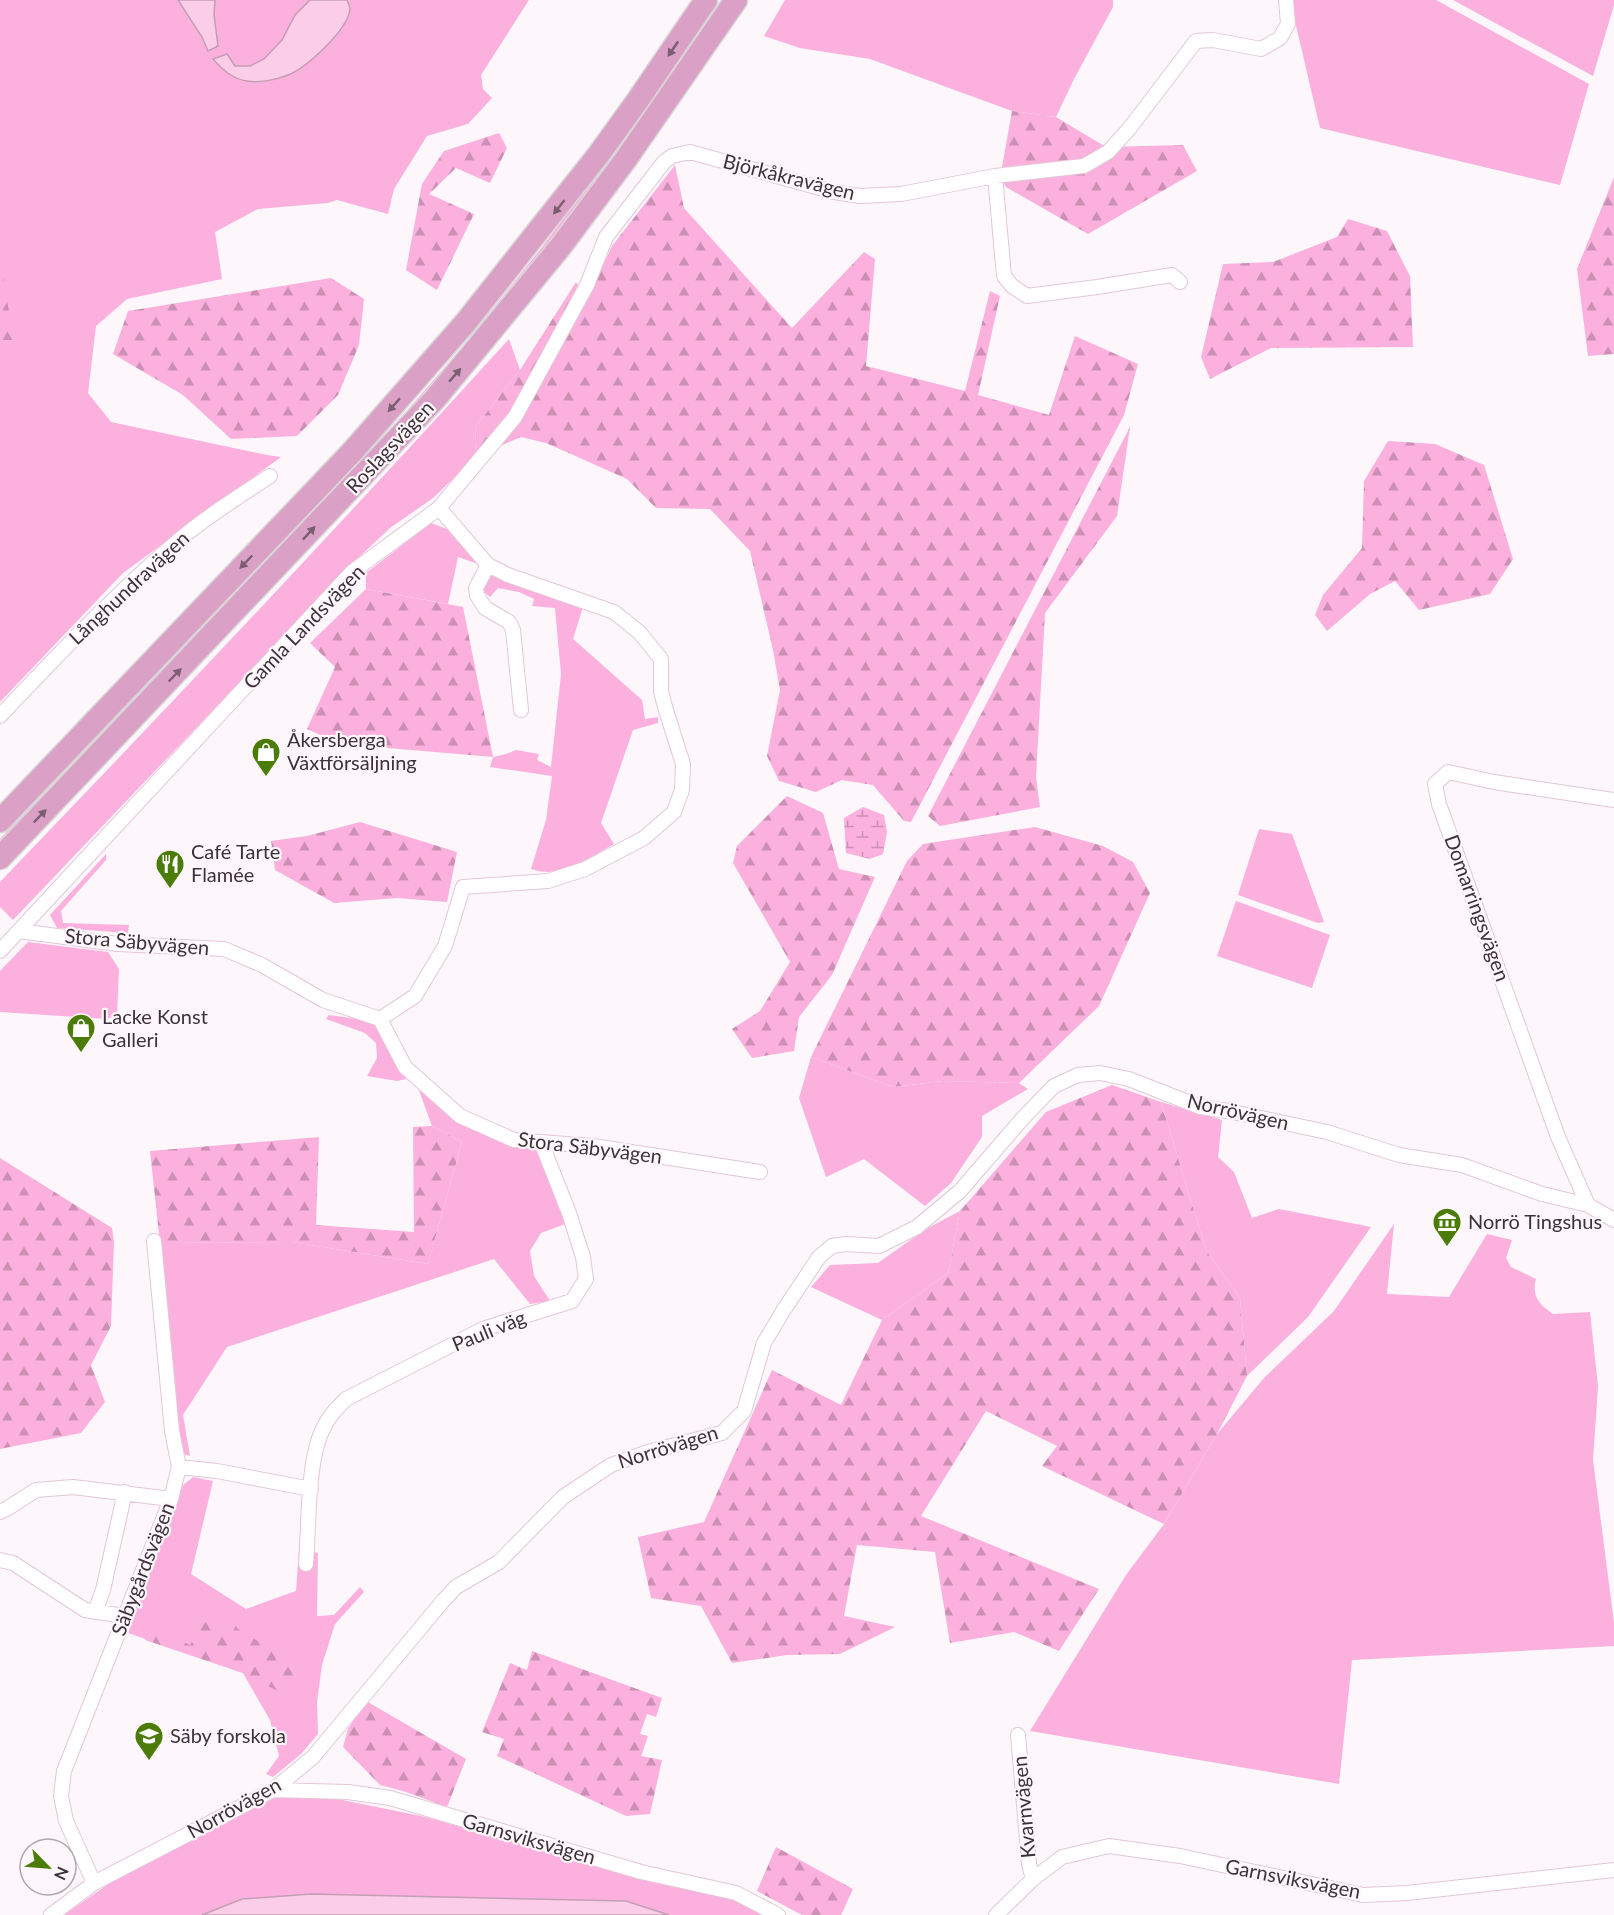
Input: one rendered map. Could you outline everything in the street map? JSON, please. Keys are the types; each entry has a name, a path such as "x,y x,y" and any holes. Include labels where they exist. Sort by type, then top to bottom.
{"main road":[{"name":"Roslagsvägen","path":"0,821 352,452 466,322 580,180 706,0"},
{"name":"Roslagsvägen","path":"0,858 290,554 449,382 568,238 633,150 736,0"}],"street":[{"name":"Björkåkravägen","path":"690,152 834,192 860,196 901,194 995,176 1084,166 1108,152 1129,129 1196,41 1213,40 1261,49 1280,38 1288,24 1286,0"},
{"name":"Gamla Landsvägen","path":"0,951 352,572 439,508 515,417 586,285 606,237 664,162 672,156 690,152"},
{"path":"995,176 1004,276 1012,286 1027,296 1172,275 1180,282"},
{"name":"Långhundravägen","path":"0,716 64,649 153,563 205,519 270,476"},
{"path":"380,1019 415,996 463,886 548,881 585,869 644,838 674,812 682,790 683,764 661,691 661,659 640,633 614,612 508,575 488,565 439,508"},
{"path":"488,565 476,588 477,595 485,608 509,622 513,630 521,710"},
{"name":"Domarringsvägen","path":"1588,1205 1558,1137 1439,804 1435,784 1449,772 1494,782 1614,800"},
{"name":"Stora Säbyvägen","path":"20,931 118,944 224,949 262,965 323,1000 380,1019 405,1067 460,1116 514,1140 593,1146 760,1172"},
{"name":"Norrövägen","path":"51,1915 94,1883 273,1790 313,1757 365,1692 456,1587 499,1562 563,1497 611,1465 648,1452 722,1433 744,1411 764,1343 819,1257 832,1246 846,1244 879,1246 917,1227 960,1191 1054,1086 1078,1075 1100,1073 1129,1078 1200,1107 1327,1132 1399,1155 1462,1165 1542,1194 1588,1205 1614,1220"},
{"name":"Pauli väg","path":"306,1564 311,1489 318,1441 330,1416 346,1399 483,1329 572,1300 582,1287 586,1279 583,1257 569,1213 541,1142"},
{"name":"Säbygårdsvägen","path":"94,1883 66,1821 61,1796 64,1771 171,1499 178,1467 172,1431 154,1241"},
{"path":"178,1467 217,1471 311,1489"},
{"path":"0,1512 36,1490 73,1487 171,1499"},
{"path":"95,1612 125,1492"},
{"path":"0,1560 13,1563 86,1610 124,1616"},
{"name":"Kvarnvägen","path":"1018,1735 1029,1864 1033,1879"},
{"name":"Garnsviksvägen","path":"273,1790 348,1792 390,1798 641,1872 736,1893 778,1915"},
{"name":"Garnsviksvägen","path":"996,1915 1033,1879 1062,1857 1109,1846 1180,1856 1363,1895 1407,1893 1614,1870"}],"green space":[{"path":"0,0 529,0 481,75 483,89 492,98 468,124 427,136 394,189 388,214 337,200 328,203 258,209 215,232 222,279 127,299 96,326 88,393 111,422 281,457 123,573 0,702"},
{"path":"721,0 729,0 577,214 431,393 0,848 0,839 371,452 463,346 543,246"},
{"path":"785,0 1113,0 1113,7 1056,117 1012,111 870,59 800,48 764,36"},
{"path":"1290,0 1436,0 1589,84 1560,185 1320,128"},
{"path":"1453,0 1614,0 1614,5 1593,76"},
{"path":"1012,111 1056,117 1106,147 1183,145 1197,171 1088,234 1006,187 1000,178"},
{"path":"499,133 507,148 490,183 456,168 429,194 474,214 437,290 406,270 422,184 444,151"},
{"path":"675,165 684,208 792,328 864,252 875,259 866,366 965,391 990,291 1000,296 978,395 1049,415 1075,336 1138,364 1124,415 911,822 904,821 873,785 842,780 816,792 779,781 767,756 780,690 750,551 710,509 656,508 627,479 546,443 521,437 477,456 475,427 520,370 576,282 588,298 612,246"},
{"path":"1614,177 1614,354 1588,356 1577,269"},
{"path":"1348,219 1387,231 1410,276 1413,347 1271,348 1210,379 1201,357 1223,264 1273,262 1337,237"},
{"path":"1,266 14,340 0,340"},
{"path":"331,278 364,299 359,345 338,395 297,436 231,439 183,395 113,354 128,311"},
{"path":"509,339 520,370 475,427 477,456 433,498 390,528 355,561 13,920 0,907 0,882 129,748"},
{"path":"1130,427 1117,516 1045,613 1036,777 1040,807 940,826 928,816"},
{"path":"1388,441 1435,444 1484,465 1513,559 1490,594 1419,610 1395,581 1370,594 1327,631 1315,615 1323,595 1362,548 1364,481"},
{"path":"431,523 447,529 476,558 475,563 458,557 448,604 366,589 366,573"},
{"path":"489,570 583,607 573,639 642,700 645,719 658,717 658,723 633,730 601,823 614,844 564,870 542,872 531,869 546,820 552,776 490,767 493,757 516,750 539,754 537,760 551,767 561,674 555,608 532,606 534,599 519,592 498,588 490,597 482,590"},
{"path":"366,589 463,607 493,757 364,746 331,740 307,729 335,667 310,643"},
{"path":"787,796 823,813 839,869 875,877 832,975 799,1017 794,1051 752,1058 732,1029 760,1011 790,962 733,863 737,846"},
{"path":"863,807 884,815 887,832 883,854 870,859 846,853 844,818"},
{"path":"360,822 457,852 447,902 397,898 334,903 275,870 271,841 307,836"},
{"path":"1035,827 1103,846 1133,862 1150,893 1099,1006 1019,1083 943,1081 893,1087 811,1057 907,861 923,844"},
{"path":"1259,829 1292,834 1324,922 1318,923 1238,895"},
{"path":"106,854 106,860 61,911 63,923 129,925 128,933 57,928 50,915"},
{"path":"1236,901 1330,935 1312,988 1217,956"},
{"path":"28,942 108,952 119,969 117,1015 107,1019 0,1012 0,971"},
{"path":"329,1015 365,1020 378,1026 406,1079 397,1081 367,1076 377,1058 376,1043 365,1033 326,1019"},
{"path":"811,1057 893,1087 943,1081 1019,1083 1028,1089 982,1116 982,1137 951,1183 925,1206 864,1159 826,1177 799,1098"},
{"path":"417,1085 502,1139 537,1149 546,1175 564,1213 565,1224 541,1233 530,1251 534,1276 550,1301 530,1304 494,1259 227,1347 183,1415 190,1456 180,1453 160,1243 292,1242 428,1264 462,1142 432,1126"},
{"path":"1112,1085 1161,1102 1206,1250 1240,1298 1247,1376 1217,1434 1164,1524 1042,1466 1057,1446 986,1411 921,1516 1099,1589 1059,1651 1014,1632 950,1643 935,1552 857,1545 844,1616 895,1627 840,1654 787,1655 732,1663 701,1606 651,1598 638,1537 704,1522 772,1370 841,1405 882,1320 948,1273 960,1211 1046,1112"},
{"path":"1161,1102 1222,1120 1218,1157 1234,1172 1252,1218 1279,1209 1371,1227 1308,1317 1247,1376 1240,1298 1206,1250"},
{"path":"432,1126 462,1142 428,1264 292,1242 160,1243 150,1151 319,1137 316,1225 414,1232 413,1127"},
{"path":"0,1158 112,1228 114,1242 111,1326 91,1365 105,1402 81,1433 0,1449"},
{"path":"960,1211 948,1273 882,1320 811,1287 830,1265 878,1263 926,1229"},
{"path":"1394,1224 1387,1294 1449,1297 1487,1234 1512,1240 1506,1258 1511,1267 1536,1279 1536,1295 1548,1311 1553,1314 1590,1312 1598,1386 1593,1460 1614,1623 1614,1646 1352,1660 1339,1784 1030,1731 1126,1575 1164,1524 1217,1434 1264,1378 1334,1311"},
{"path":"193,1477 213,1481 191,1574 246,1609 296,1591 299,1549 318,1553 317,1616 334,1615 360,1587 364,1592 335,1624 322,1665 317,1702 318,1734 301,1754 273,1777 266,1774 279,1756 270,1720 243,1673 128,1633 182,1486"},
{"path":"229,1617 238,1629 296,1664 291,1698 243,1673 145,1640 150,1628 190,1645 206,1621"},
{"path":"532,1651 662,1698 656,1717 647,1714 640,1734 648,1736 641,1756 662,1760 650,1814 626,1816 497,1756 504,1739 482,1732 510,1663 527,1670"},
{"path":"366,1701 466,1759 447,1807 380,1785 343,1747 348,1729"},
{"path":"318,1795 421,1816 639,1877 737,1901 764,1915 669,1915 626,1901 311,1894 242,1899 202,1915 64,1915 117,1878 275,1797"},
{"path":"776,1847 853,1889 841,1915 802,1915 757,1891"}],"shaded area":[{"path":"178,0 215,0 214,15 218,46 208,51 202,37"},
{"path":"310,0 347,0 350,9 348,18 334,37 315,57 296,71 273,80 247,81 232,76 213,59 227,54 235,66 250,66 264,59 282,40 295,15"},
{"path":"311,1894 626,1901 669,1915 202,1915 242,1899"}],"place":[{"name":"Åkersberga Växtförsäljning","path":"266,778"},
{"name":"Café Tarte Flamée","path":"170,890"},
{"name":"Lacke Konst Galleri","path":"81,1054"},
{"name":"Norrö Tingshus","path":"1447,1248"},
{"name":"Säby forskola","path":"149,1762"}]}
